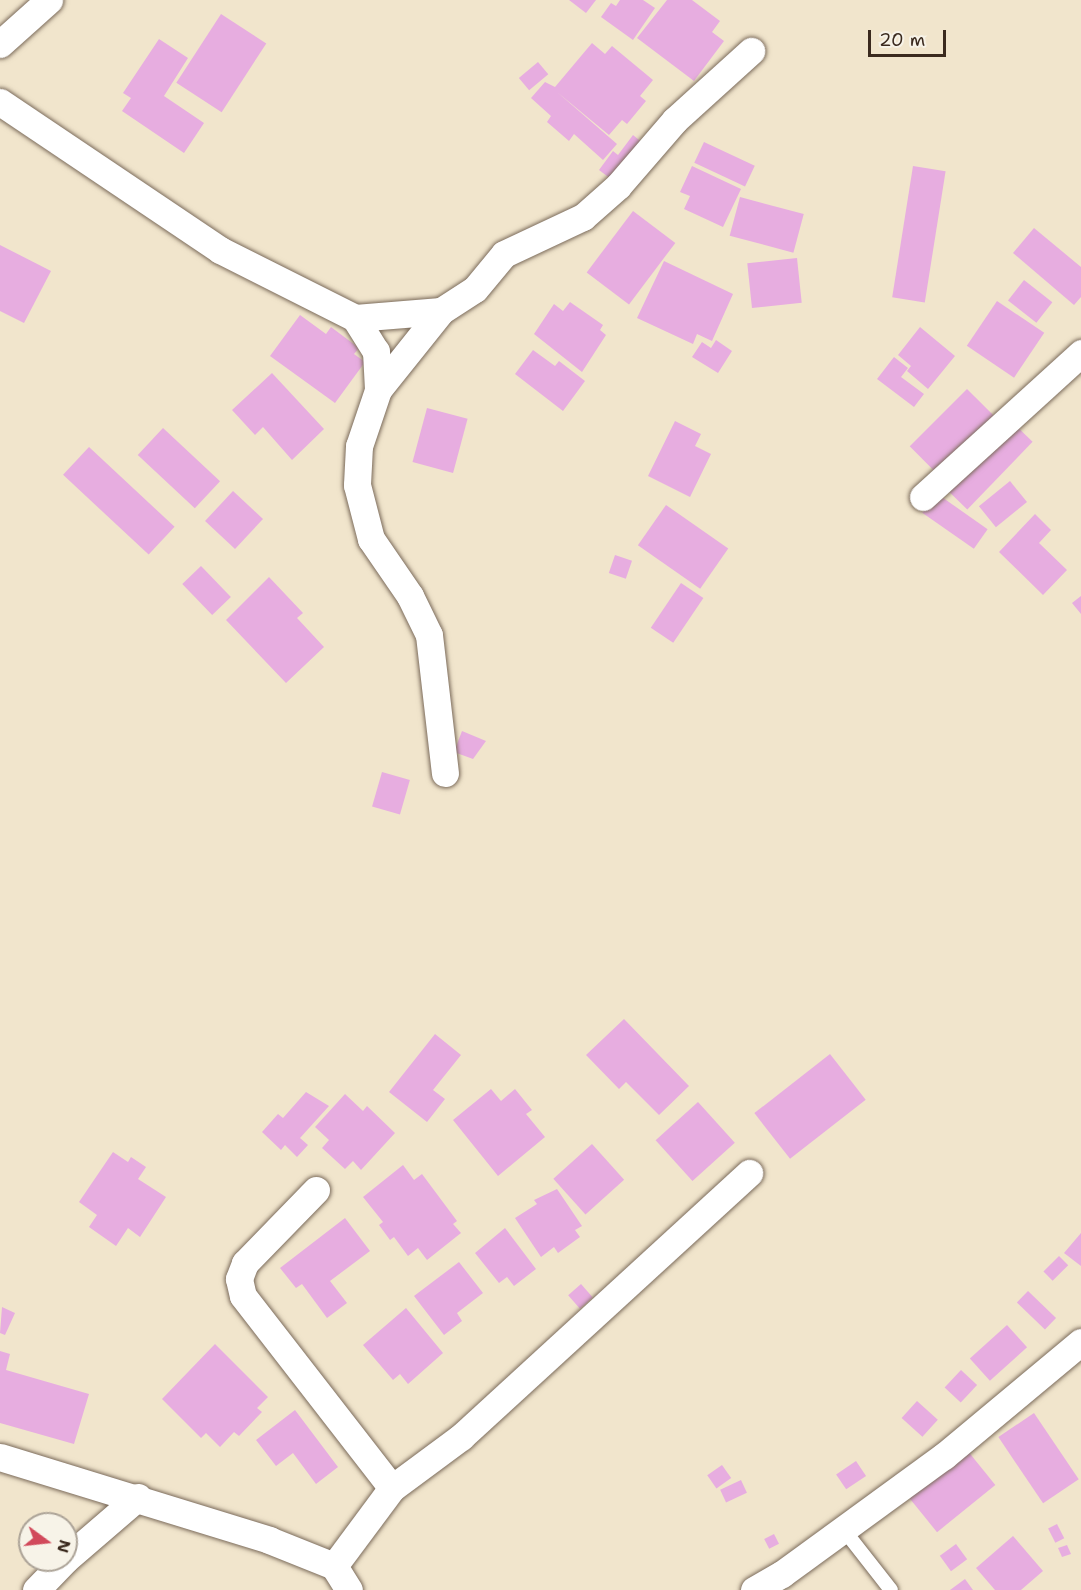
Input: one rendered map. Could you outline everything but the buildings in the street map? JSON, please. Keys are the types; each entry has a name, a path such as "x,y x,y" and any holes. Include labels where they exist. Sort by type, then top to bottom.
{"street":[{"path":"0,44 49,0"},
{"path":"445,773 429,635 410,596 371,539 357,485 359,446 378,390 441,311 475,290 504,254 583,217 618,186 675,120 751,51"},
{"path":"0,102 220,250 356,318 441,311"},
{"path":"356,318 376,351 378,390"},
{"path":"923,497 1081,353"},
{"path":"334,1566 392,1488 461,1437 749,1173"},
{"path":"316,1190 245,1263 239,1280 243,1296 392,1488"},
{"path":"754,1590 844,1530 944,1456 1081,1342"},
{"path":"0,1457 138,1497 269,1540 334,1566 349,1590"},
{"path":"78,1549 138,1497"},
{"path":"36,1590 53,1572"}],"lane":[{"path":"844,1530 891,1590"}]}
